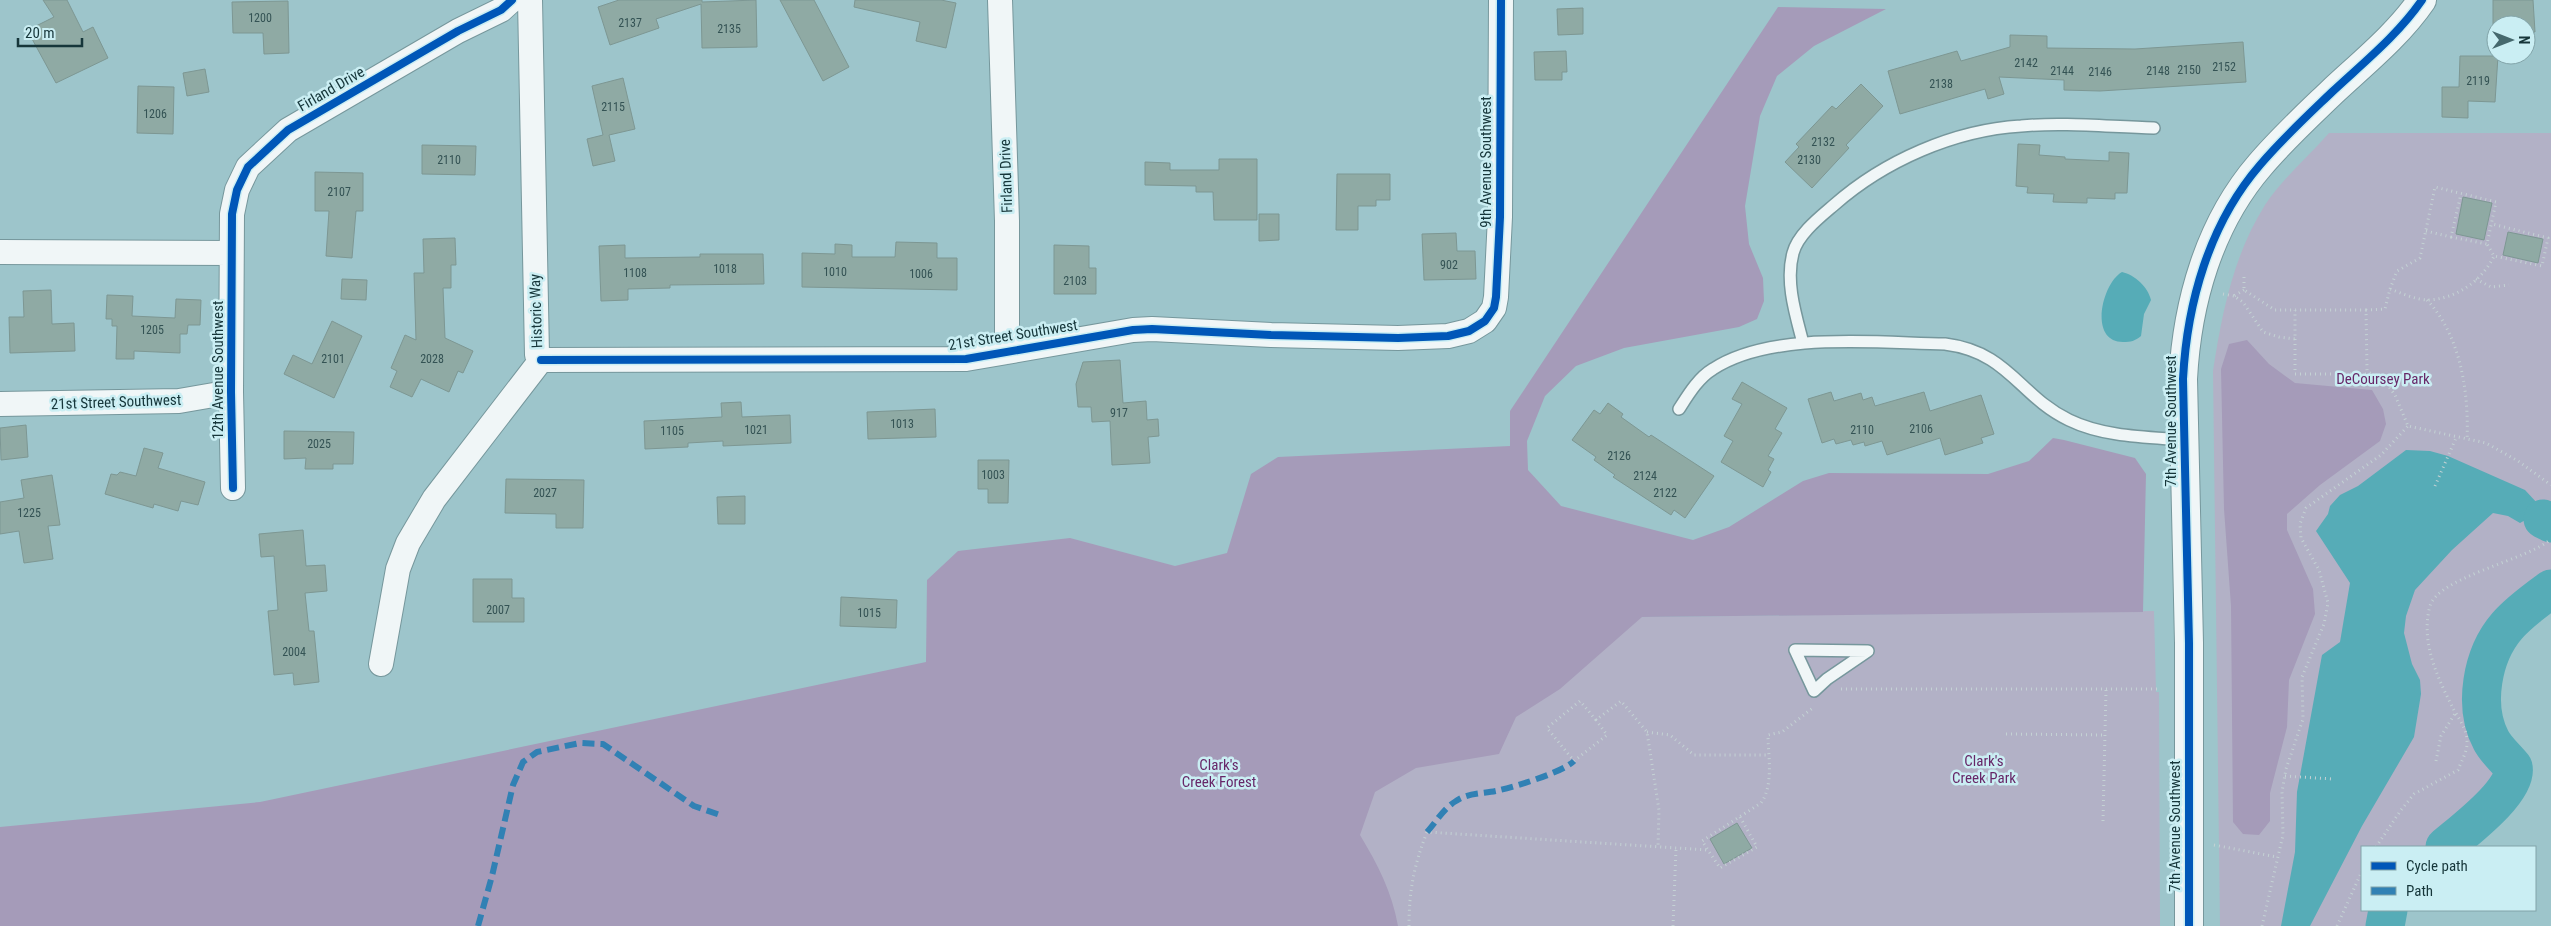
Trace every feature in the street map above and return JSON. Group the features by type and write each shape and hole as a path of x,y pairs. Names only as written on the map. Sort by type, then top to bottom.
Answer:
{"street":[{"name":"Firland Drive","path":"231,253 232,214 237,190 248,168 271,144 288,130 317,112 458,31 501,10 512,0"},
{"name":"Historic Way","path":"381,664 398,569 408,543 434,499 541,360 537,355 530,0"},
{"name":"Firland Drive","path":"1000,0 1007,221 1007,352"},
{"name":"9th Avenue Southwest","path":"1485,321 1494,308 1498,271 1501,0"},
{"name":"7th Avenue Southwest","path":"2189,926 2190,643 2183,379 2185,341 2203,264 2218,230 2258,166 2288,133 2396,32 2422,0"},
{"path":"0,252 231,253"},
{"name":"12th Avenue Southwest","path":"231,253 233,488"},
{"name":"21st Street Southwest","path":"541,360 908,361 966,359 1152,328 1271,335 1428,338 1460,334 1485,321"},
{"name":"21st Street Southwest","path":"0,404 179,402 231,392"}],"lane":[{"path":"1803,343 1793,305 1791,275 1793,253 1806,233 1820,217 1873,176 1910,156 1946,142 1986,131 2020,126 2154,128"},
{"path":"1679,409 1695,385 1712,369 1740,355 1803,343 1945,344 1963,346 1994,360 2042,402 2068,420 2098,431 2184,440"},
{"path":"1795,650 1868,650 1827,679 1814,691 1795,650"}],"path":[{"path":"2244,290 2275,310 2385,310 2397,271 2420,258 2435,187 2496,202 2487,244 2494,256 2542,266 2548,238 2492,224"},
{"path":"2451,237 2461,194"},
{"path":"2426,231 2487,244"},
{"path":"2390,289 2426,300 2446,296 2467,288 2489,267 2494,256"},
{"path":"2244,277 2244,290"},
{"path":"2476,279 2491,287 2509,285"},
{"path":"2234,296 2244,290"},
{"path":"2223,294 2234,296 2243,302 2263,332 2295,339"},
{"path":"2426,300 2444,323 2460,366 2468,413 2467,440"},
{"path":"2295,310 2295,374 2370,374"},
{"path":"2366,310 2367,371 2388,384 2395,395 2408,426"},
{"path":"2408,426 2456,438 2486,442 2518,461 2551,485"},
{"path":"2262,926 2283,835 2282,792 2285,776 2303,719 2302,677 2324,624 2328,603 2319,570 2301,538 2300,524 2306,508 2381,455 2408,426"},
{"path":"2435,486 2456,438"},
{"path":"2377,846 2414,794 2458,770 2467,745 2463,724 2442,686 2430,653 2428,636 2430,604 2436,596 2467,577 2551,539"},
{"path":"1834,689 2161,689"},
{"path":"2103,821 2106,689"},
{"path":"1580,701 1596,720 1607,735 1574,761 1548,728 1580,701"},
{"path":"1596,720 1621,701 1647,732 1659,810 1658,847"},
{"path":"1740,817 1756,847 1720,868 1702,841 1740,817 1753,810 1765,798 1769,775 1768,735 1782,732 1820,702"},
{"path":"2436,761 2441,736 2456,712"},
{"path":"1647,732 1670,735 1694,755 1768,755"},
{"path":"2006,734 2105,735"},
{"path":"2285,776 2332,780"},
{"path":"1409,926 1409,892 1427,832 1708,850"},
{"path":"2214,845 2277,857"},
{"path":"1673,926 1676,848"},
{"path":"2337,926 2361,873"}],"green space":[{"name":"Clark's Creek Forest","path":"1778,7 1886,9 1814,46 1777,76 1760,116 1745,206 1749,244 1763,278 1764,301 1757,319 1739,327 1624,348 1576,366 1545,396 1527,441 1528,470 1561,506 1693,540 1729,527 1803,481 1829,473 1988,474 2029,461 2053,438 2064,440 2135,458 2146,474 2143,612 1642,617 1560,689 1516,717 1499,754 1416,768 1375,792 1360,835 1384,879 1398,926 0,926 0,827 260,802 926,662 927,580 958,551 1070,538 1175,566 1227,553 1251,474 1278,457 1510,446 1510,411"},
{"name":"DeCoursey Park","path":"2329,133 2551,133 2551,589 2522,611 2498,638 2486,665 2482,694 2485,722 2491,741 2509,762 2514,771 2510,782 2496,803 2446,846 2361,846 2361,911 2388,911 2385,926 2220,926 2213,371 2220,328 2230,285 2237,265 2254,224 2279,186"},
{"path":"2247,340 2269,364 2295,383 2372,390 2383,409 2386,424 2380,441 2320,485 2287,514 2287,530 2313,589 2315,614 2289,680 2287,727 2270,793 2270,821 2259,835 2243,834 2233,822 2231,606 2224,509 2221,369 2229,344"},
{"name":"Clark's Creek Park","path":"2154,611 2156,692 2159,692 2160,926 0,926 1129,623"}],"water":[{"path":"2122,272 2140,282 2151,300 2144,314 2141,336 2128,342 2112,339 2105,333 2102,323 2104,299 2115,278"},
{"path":"2406,450 2430,451 2448,456 2525,490 2538,504 2543,519 2529,518 2520,523 2508,516 2493,513 2452,550 2415,590 2406,616 2404,633 2412,664 2420,680 2421,694 2414,737 2362,826 2310,926 2281,926 2295,852 2297,792 2322,655 2340,642 2350,583 2316,531 2328,514 2330,506 2340,495 2358,486"}],"building":[{"path":"43,0 67,0 83,32 93,27 108,58 56,83 31,37 33,36 30,29 54,17"},
{"path":"619,0 702,0 702,2 756,0 757,47 702,48 701,4 656,19 659,28 610,45 598,7"},
{"path":"780,0 814,0 849,67 823,81"},
{"path":"855,0 941,0 956,3 946,48 916,41 920,22 854,7"},
{"path":"2493,0 2533,0 2534,15 2493,15"},
{"path":"288,1 289,53 264,54 263,33 233,33 232,2"},
{"path":"1583,8 1583,34 1558,35 1557,9"},
{"path":"2010,35 2047,36 2047,48 2135,49 2243,42 2246,82 2100,91 2064,90 2064,80 1999,77 2004,94 1988,99 1985,89 1900,114 1888,71 1957,51 1961,61 2010,47"},
{"path":"1566,51 1567,72 1562,72 1562,80 1535,80 1534,52"},
{"path":"2460,56 2486,56 2486,65 2497,65 2495,102 2468,101 2468,118 2442,117 2442,87 2459,87"},
{"path":"205,69 209,92 187,96 183,73"},
{"path":"623,78 635,129 609,135 615,161 593,166 587,139 603,135 592,86"},
{"path":"1861,84 1883,106 1846,145 1849,148 1812,188 1785,162 1799,147 1796,144 1832,106 1836,109"},
{"path":"138,86 174,87 173,134 137,133"},
{"path":"2018,144 2040,145 2039,155 2065,157 2065,159 2109,161 2109,152 2129,153 2127,193 2115,193 2115,199 2087,198 2087,203 2053,202 2054,194 2027,193 2028,187 2016,186"},
{"path":"422,145 476,146 475,175 422,174"},
{"path":"1219,159 1257,159 1257,220 1214,220 1213,192 1196,192 1196,186 1145,185 1145,162 1170,163 1170,170 1219,170"},
{"path":"315,172 363,173 363,211 356,211 352,258 326,256 329,211 315,211"},
{"path":"1337,174 1390,174 1390,200 1376,200 1376,206 1358,206 1358,230 1336,230"},
{"path":"2463,197 2492,203 2484,240 2456,234"},
{"path":"1259,214 1279,214 1279,240 1259,241"},
{"path":"2508,232 2543,239 2538,263 2503,255"},
{"path":"1456,233 1457,251 1475,251 1476,279 1424,280 1422,234"},
{"path":"455,238 456,265 451,265 451,288 443,288 445,338 473,351 463,373 458,371 449,392 421,379 412,397 390,387 397,371 391,368 405,335 416,340 414,273 424,273 423,239"},
{"path":"896,242 937,243 937,258 957,258 957,290 802,287 802,253 835,254 835,244 852,245 852,257 895,257"},
{"path":"625,245 625,258 700,257 700,254 763,254 764,284 670,285 670,288 628,289 628,300 601,301 599,246"},
{"path":"1054,245 1089,246 1089,268 1096,268 1096,294 1054,294"},
{"path":"342,279 367,280 366,300 341,299"},
{"path":"51,290 52,324 74,323 75,351 10,353 9,317 24,317 23,291"},
{"path":"107,295 133,296 132,316 175,318 176,299 201,300 200,325 188,325 187,334 180,334 180,353 134,351 134,359 116,359 117,326 112,326 112,319 106,319"},
{"path":"332,321 362,336 334,398 284,374 293,355 312,364"},
{"path":"1120,360 1123,403 1146,401 1147,420 1158,419 1159,436 1148,437 1150,463 1112,465 1110,421 1092,422 1091,407 1078,407 1076,384 1083,362"},
{"path":"1742,382 1787,408 1775,429 1782,433 1768,456 1774,459 1768,470 1771,472 1763,487 1721,462 1733,441 1724,436 1742,404 1732,399"},
{"path":"1831,392 1834,401 1861,393 1863,400 1872,397 1875,406 1924,392 1930,411 1981,395 1994,434 1981,438 1983,443 1945,455 1940,438 1887,455 1882,441 1865,446 1864,442 1853,445 1851,440 1836,444 1834,439 1822,443 1808,399"},
{"path":"741,402 742,417 790,415 791,443 723,446 723,441 688,443 688,447 645,449 644,421 722,417 721,403"},
{"path":"1608,403 1623,414 1621,417 1649,437 1651,435 1714,476 1685,518 1674,510 1671,515 1613,477 1615,475 1594,460 1596,457 1572,440 1594,410 1600,414"},
{"path":"935,409 936,437 868,439 867,412"},
{"path":"26,425 28,457 1,460 0,428"},
{"path":"284,431 354,432 353,464 333,464 333,469 305,469 306,458 284,459"},
{"path":"144,448 163,453 158,468 205,482 198,505 181,501 178,511 154,504 153,508 105,494 111,474 117,475 120,472 136,476"},
{"path":"978,460 1009,460 1008,503 988,503 988,489 978,489"},
{"path":"52,475 60,525 48,526 53,559 24,563 19,531 0,534 0,502 24,498 21,480"},
{"path":"506,479 584,480 583,528 556,528 556,514 505,513"},
{"path":"745,496 745,524 718,524 717,497"},
{"path":"303,530 306,566 325,565 327,591 305,593 309,631 314,631 319,682 294,685 293,673 274,675 268,611 278,610 274,556 261,557 259,534"},
{"path":"473,579 512,579 512,598 524,598 524,622 473,622"},
{"path":"841,597 897,600 896,628 840,626"},
{"path":"1737,823 1752,848 1724,864 1710,839"}],"waterway":[{"path":"2543,519 2551,523"},
{"path":"2446,846 2475,822 2498,799 2512,776 2513,767 2493,744 2485,727 2482,697 2486,666 2491,651 2507,626 2522,611 2551,589"},
{"path":"2385,926 2388,911"}],"marked path":[{"path":"478,926 492,876 513,785 523,762 537,752 580,743 603,744 694,806 720,815"},
{"path":"1427,832 1440,815 1461,798 1528,782 1560,770 1574,761"}],"cycle path":[{"path":"233,488 231,392 232,214 237,190 248,167 288,130 458,31 501,10 512,0"},
{"path":"541,360 966,359 1133,330 1152,329 1271,335 1398,338 1448,336 1469,331 1485,321 1494,308 1496,297 1500,217 1501,0"},
{"path":"2189,926 2189,643 2183,379 2185,350 2196,293 2214,239 2242,188 2277,146 2391,37 2422,0"}]}
